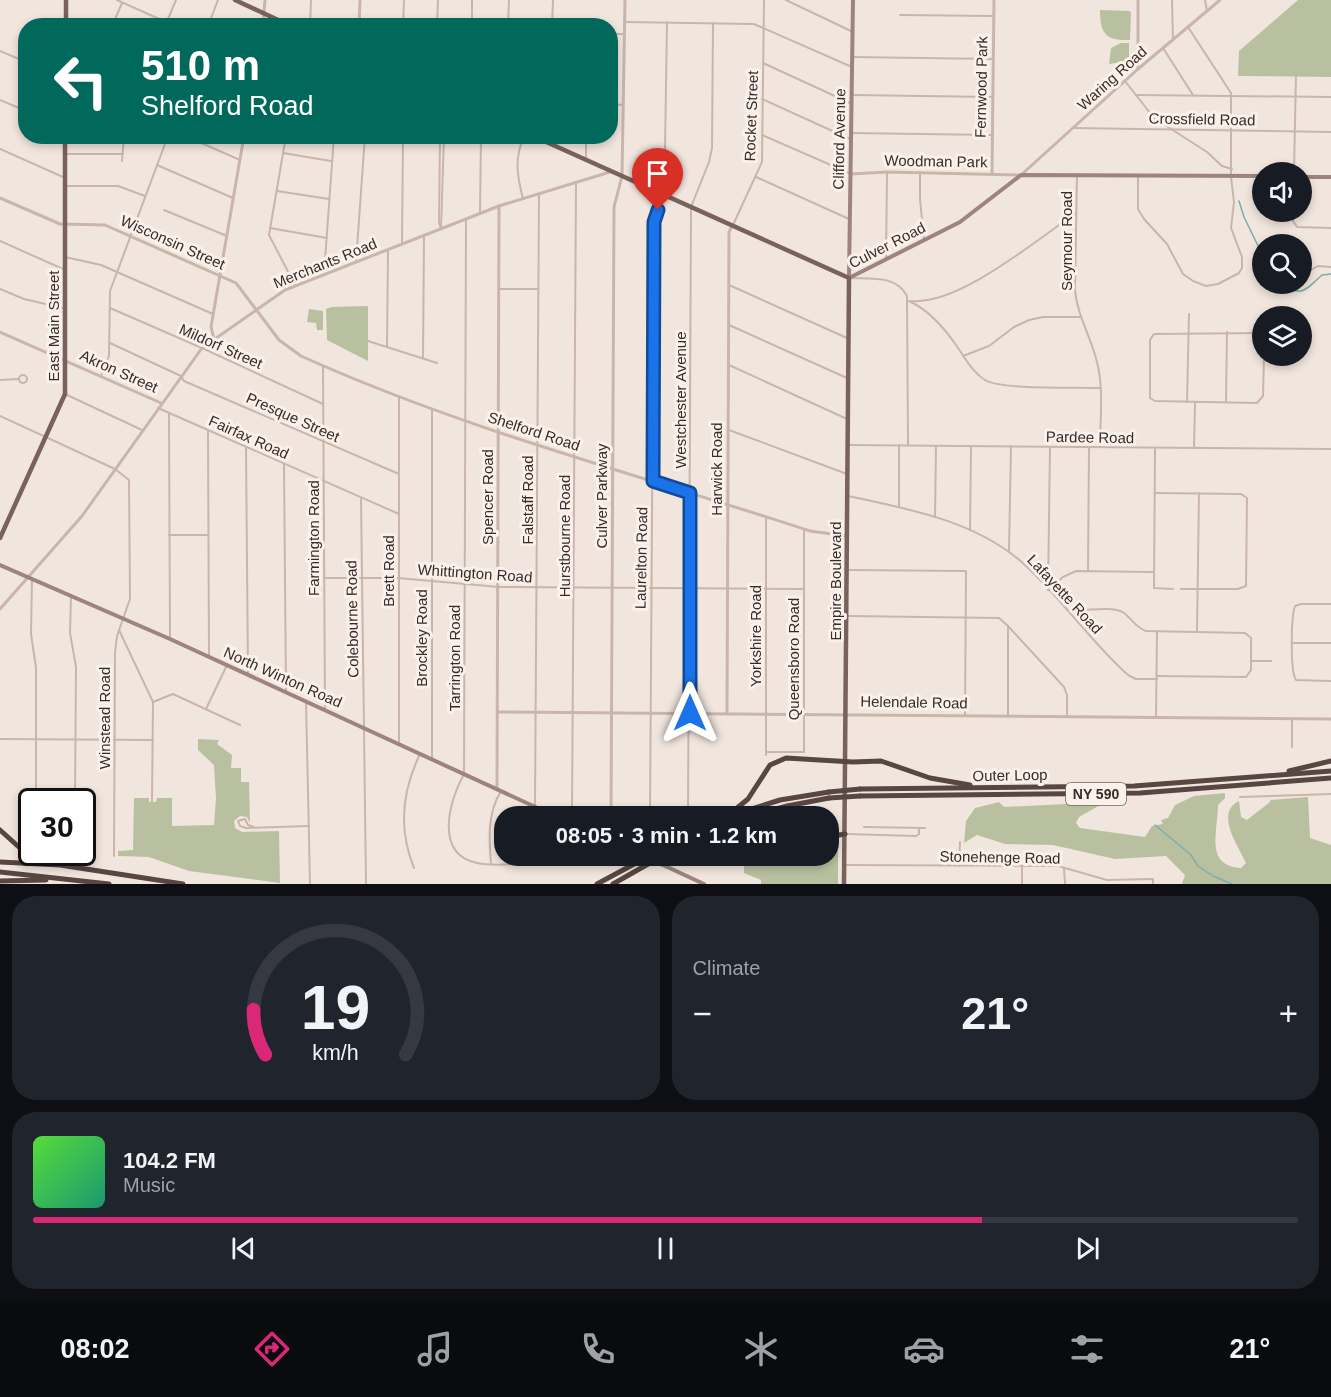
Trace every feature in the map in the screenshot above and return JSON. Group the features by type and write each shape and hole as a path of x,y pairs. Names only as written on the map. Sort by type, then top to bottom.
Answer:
{"highway":[{"path":"738,806 747,800 765,770 775,761 794,758 845,762 883,761 932,779 993,788"},
{"path":"1241,778 1291,771 1331,761"},
{"name":"Outer Loop","path":"761,806 780,800 860,793 1139,786 1331,771"},
{"name":"Outer Loop","path":"860,793 1135,793 1331,778"},
{"path":"794,806 829,795"},
{"name":"Outer Loop","path":"787,806 829,795"},
{"path":"0,830 27,852 76,867"},
{"path":"839,835 844,834"},
{"path":"0,862 34,862 76,867 183,884"},
{"path":"597,884 631,866"},
{"path":"613,884 645,866"},
{"path":"0,872 109,884"},
{"path":"0,881 76,880"}],"main road":[{"path":"66,0 66,18"},
{"path":"235,0 274,18"},
{"name":"Clifford Avenue","path":"849,278 853,0"},
{"name":"East Main Street","path":"0,538 65,394 65,144"},
{"name":"Culver Road","path":"549,144 849,278 960,222 1021,175"},
{"path":"1021,175 1252,176"},
{"path":"1312,177 1331,177"},
{"name":"Empire Boulevard","path":"844,884 849,278"},
{"name":"North Winton Road","path":"0,565 248,674 533,806"},
{"path":"665,866 705,884"}],"street":[{"path":"117,0 153,18"},
{"path":"168,18 176,0"},
{"path":"211,18 218,0"},
{"path":"264,18 265,0"},
{"path":"310,18 311,0"},
{"path":"359,18 360,0"},
{"path":"403,18 404,0"},
{"path":"437,18 438,0"},
{"path":"472,0 472,18"},
{"path":"508,18 509,0"},
{"path":"552,18 553,0"},
{"name":"Culver Parkway","path":"611,806 614,207 622,176 625,0"},
{"name":"Rocket Street","path":"732,226 762,162 764,0"},
{"path":"786,0 852,31"},
{"name":"Fernwood Park","path":"992,174 994,0"},
{"path":"1138,0 1138,69"},
{"path":"1172,0 1173,40"},
{"path":"1205,0 1207,11"},
{"name":"Waring Road","path":"1021,175 1138,69 1220,0"},
{"path":"115,18 122,3"},
{"path":"900,15 994,16"},
{"path":"624,22 750,23 852,67"},
{"path":"649,188 664,149 667,22"},
{"name":"Westchester Avenue","path":"688,806 691,207 709,162 712,148 713,23"},
{"path":"1138,176 1137,204 1142,215 1163,238 1183,274 1192,281 1206,286 1232,279 1242,268 1242,257 1232,233 1234,202 1232,96 1188,27"},
{"path":"618,34 624,34"},
{"path":"1163,48 1193,95"},
{"path":"0,51 18,59"},
{"path":"852,57 993,59"},
{"path":"763,63 852,104"},
{"path":"1294,162 1296,73"},
{"path":"1125,81 1154,118 1207,152 1222,166 1232,169"},
{"path":"852,95 993,97"},
{"path":"1136,95 1331,97"},
{"path":"762,99 851,140"},
{"path":"0,100 18,108"},
{"path":"618,105 623,105"},
{"name":"Crossfield Road","path":"1073,128 1331,132"},
{"path":"851,133 992,135"},
{"path":"762,135 851,174"},
{"path":"122,161 124,144"},
{"path":"101,376 109,356 110,291 166,144"},
{"path":"204,144 240,160"},
{"path":"214,339 211,327 243,144"},
{"path":"285,144 269,235 295,286"},
{"path":"324,274 333,144"},
{"path":"356,262 364,144"},
{"path":"402,244 403,144"},
{"path":"441,229 439,224 442,144"},
{"path":"480,213 481,144"},
{"path":"520,144 517,152 518,179 523,199"},
{"path":"586,144 586,160"},
{"path":"0,149 65,177"},
{"path":"284,153 332,161"},
{"path":"65,154 123,154"},
{"path":"157,165 233,198"},
{"name":"Merchants Road","path":"0,609 82,516 181,376 202,348 214,339 281,292 295,286 499,206 611,172"},
{"path":"886,258 887,172"},
{"path":"920,172 924,240"},
{"name":"Woodman Park","path":"851,174 920,172 1021,175"},
{"name":"Seymour Road","path":"1077,174 1075,290 1081,317 1097,360 1100,388 1100,447"},
{"path":"756,177 850,219"},
{"name":"Hurstbourne Road","path":"572,806 576,183"},
{"path":"65,186 118,186 146,196"},
{"path":"277,190 329,200"},
{"name":"Falstaff Road","path":"535,806 539,194"},
{"name":"Laurelton Road","path":"650,806 654,222 665,195"},
{"name":"Wisconsin Street","path":"0,198 65,224 105,225 238,285 287,347 322,366"},
{"name":"Spencer Road","path":"499,206 497,712 499,790"},
{"path":"164,210 227,236"},
{"path":"909,301 928,300 967,285 989,273 1076,213"},
{"name":"Tarrington Road","path":"466,219 464,774 450,807 448,825 450,841 456,851 465,859 476,863 491,864"},
{"path":"1294,222 1297,227 1331,228"},
{"name":"Harwick Road","path":"727,713 729,232 732,226"},
{"path":"270,228 327,238"},
{"path":"423,358 424,236"},
{"path":"0,241 65,269"},
{"path":"387,347 388,250"},
{"path":"65,257 101,265 214,315"},
{"path":"1312,269 1318,266 1331,267"},
{"path":"849,278 893,281 903,289 909,301 908,445"},
{"path":"729,285 849,339"},
{"path":"0,289 24,299 65,308"},
{"path":"499,289 539,289"},
{"path":"909,301 918,305 939,325 978,374 994,384 1100,388"},
{"name":"Mildorf Street","path":"110,308 323,404"},
{"path":"1187,402 1189,314"},
{"path":"963,356 989,346 1014,327 1029,320 1043,317 1081,317"},
{"path":"729,325 849,380"},
{"name":"Akron Street","path":"0,332 161,403"},
{"path":"1226,402 1227,332"},
{"path":"1252,333 1154,334 1150,338 1151,399 1256,403 1262,399 1264,366"},
{"path":"368,341 437,363"},
{"name":"Presque Street","path":"110,344 181,376 184,381 399,474"},
{"path":"729,365 849,420"},
{"name":"Shelford Road","path":"322,366 399,398 499,433 804,529 848,536"},
{"name":"Farmington Road","path":"322,366 325,710"},
{"path":"0,380 19,379"},
{"path":"65,394 142,430"},
{"name":"Brett Road","path":"399,398 399,744"},
{"path":"1194,448 1195,402"},
{"name":"Fairfax Road","path":"158,408 399,514"},
{"name":"Brockley Road","path":"432,410 432,759"},
{"path":"169,414 170,639"},
{"path":"0,416 115,470"},
{"path":"729,430 848,475"},
{"path":"208,431 209,657"},
{"name":"Pardee Road","path":"849,445 1331,449"},
{"path":"899,445 899,507"},
{"path":"935,517 936,446"},
{"path":"970,530 971,446"},
{"path":"1009,553 1011,446"},
{"path":"1048,590 1050,447"},
{"path":"1088,571 1089,447"},
{"path":"246,448 248,674"},
{"path":"1155,448 1155,588 1173,589"},
{"path":"284,464 286,692"},
{"name":"Winstead Road","path":"114,856 115,653 122,618 130,599 129,480 115,470"},
{"path":"1155,493 1241,494 1246,497 1246,584 1243,588 1181,589"},
{"path":"1197,633 1199,493"},
{"name":"Lafayette Road","path":"848,496 935,517 970,530 1009,553 1039,579 1128,675 1136,679 1245,677 1251,672 1252,661"},
{"name":"Colebourne Road","path":"362,498 361,578 366,884"},
{"name":"Yorkshire Road","path":"766,517 766,754"},
{"name":"Queensboro Road","path":"766,754 804,752 804,529"},
{"path":"169,535 208,535"},
{"path":"848,570 966,570 966,715"},
{"path":"1048,590 1070,573 1154,572"},
{"path":"1039,579 1049,575"},
{"path":"29,578 36,668 36,788"},
{"name":"Whittington Road","path":"324,578 398,578 537,588 804,589"},
{"path":"71,596 70,638 76,668 75,788"},
{"path":"1331,604 1295,606 1293,642 1294,679 1331,681"},
{"path":"1074,618 1081,610 1117,610 1124,613 1140,629 1157,632 1249,635 1252,639 1252,661 1271,661"},
{"path":"847,616 996,617 1008,626 1064,687 1067,716"},
{"path":"1008,626 1008,716"},
{"path":"119,630 153,702 152,802"},
{"path":"1156,717 1157,632"},
{"path":"1293,642 1331,643"},
{"path":"206,709 226,665"},
{"path":"153,702 173,694 240,725"},
{"path":"306,701 310,884"},
{"name":"Helendale Road","path":"497,712 1331,719"},
{"path":"1292,719 1292,747"},
{"path":"0,739 153,740"},
{"path":"414,868 405,842 404,809 407,786 420,754"},
{"path":"491,864 491,814 499,790"},
{"path":"1240,797 1331,795"},
{"path":"254,827 248,825 245,819 238,821 242,827 254,827 309,825"},
{"path":"866,833 865,827 925,828"},
{"path":"844,834 915,836 919,834 919,828"},
{"path":"959,866 960,842"},
{"name":"Stonehenge Road","path":"844,865 1058,866 1107,882 1152,879 1153,884"},
{"path":"1022,866 1022,884"},
{"path":"1064,868 1065,884"}],"green space":[{"path":"1298,0 1331,0 1331,77 1238,76 1239,51"},
{"path":"1100,10 1131,12 1130,40 1115,39 1106,34 1101,25"},
{"path":"1121,43 1129,43 1129,61 1109,64 1111,48"},
{"path":"368,306 368,361 327,340 326,309"},
{"path":"309,309 323,311 323,330 317,330 316,323 307,322"},
{"path":"198,739 219,740 217,744 232,755 231,768 241,768 241,782 249,782 250,823 247,817 240,816 234,821 235,828 242,832 279,831 280,883 189,871 149,857 118,856 118,851 133,850 134,798 149,798 149,802 156,802 157,798 172,798 172,826 214,825 216,798 214,765 198,750"},
{"path":"1225,793 1225,798 1218,805 1216,836 1217,854 1222,861 1229,866 1241,868 1246,863 1230,831 1228,822 1232,806 1239,801 1241,817 1247,820 1270,800 1308,797 1310,838 1331,845 1331,884 1182,884 1185,875 1166,856 1115,859 1053,845 1005,844 977,835 964,843 966,821 975,808 999,802 1004,807 1102,804 1079,817 1076,823 1080,828 1145,837 1152,826 1163,824 1161,820 1168,818 1175,805 1194,796"},
{"path":"744,866 838,866 838,884 761,884 761,880 744,873"}],"waterway":[{"path":"1239,201 1252,234"},
{"path":"1312,284 1322,275 1331,274"},
{"path":"1155,825 1191,855 1198,866 1213,876 1232,884"}],"route":[{"path":"658,210 654,222 653,481 690,493 690,713"}]}
